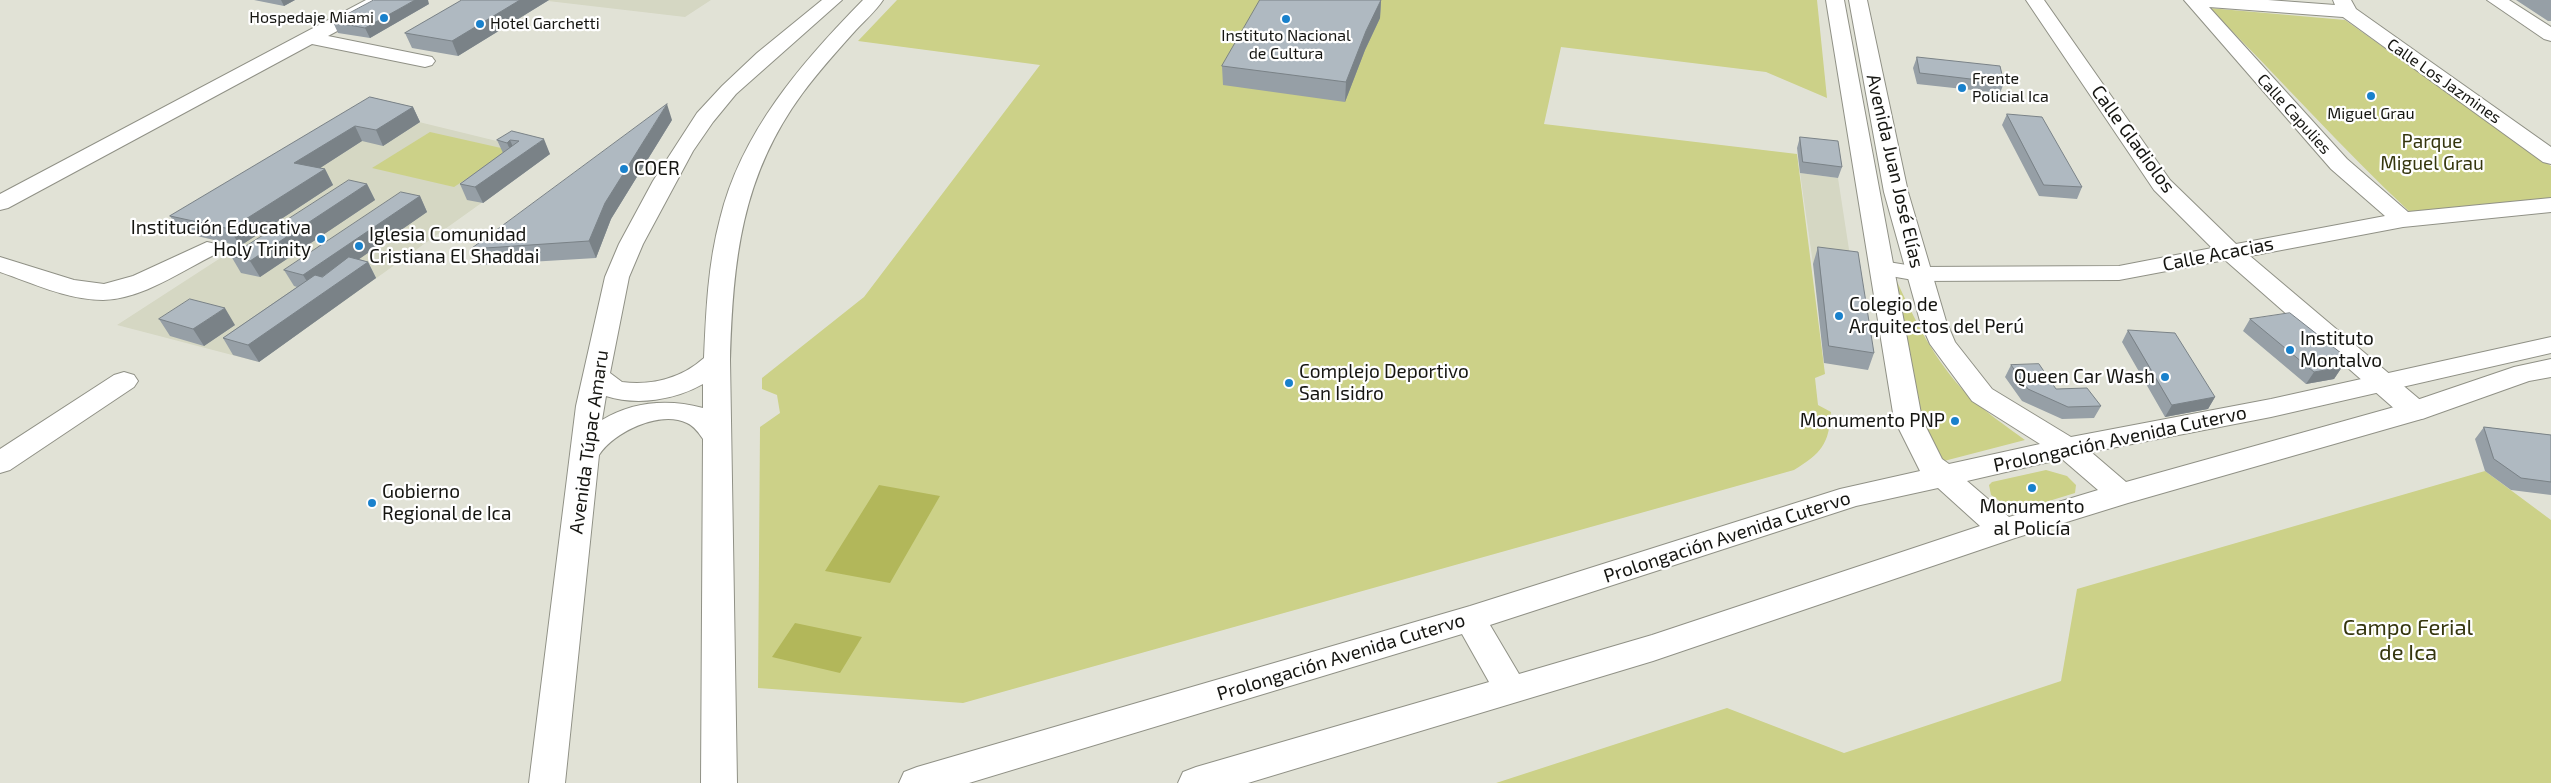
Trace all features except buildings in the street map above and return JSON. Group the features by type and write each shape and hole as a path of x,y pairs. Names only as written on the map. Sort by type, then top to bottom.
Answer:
{"street":[{"path":"0,202 380,0"},
{"name":"Avenida Túpac Amaru","path":"547,783 590,406 617,277 647,212 682,151 729,90 764,57 833,0"},
{"path":"719,783 717,360 720,292 728,241 737,199 766,130 808,69 874,0"},
{"name":"Avenida Juan José Elías","path":"1836,0 1908,419 1931,465 1942,477 2004,530"},
{"name":"Avenida Juan José Elías","path":"1858,0 1896,192 1933,321 1943,344 1982,395 2068,448 2121,494"},
{"name":"Calle Gladiolos","path":"2035,0 2162,185 2229,251 2415,411"},
{"name":"Calle Capulies","path":"2192,0 2339,164 2403,220"},
{"path":"2197,0 2345,6"},
{"path":"2496,0 2551,35"},
{"name":"Calle Los Jazmines","path":"2345,6 2551,157"},
{"path":"309,38 425,61"},
{"name":"Calle Acacias","path":"1882,268 1919,274 2119,274 2229,251 2403,220 2551,205"},
{"path":"0,264 90,292 106,292 125,288 206,249"},
{"name":"Prolongación Avenida Cutervo","path":"917,783 1470,619 1788,519 1851,497 2068,448 2271,408 2551,346"},
{"path":"596,374 609,388 629,392 656,390 680,384 694,378 717,360"},
{"path":"1196,783 1653,648 2004,530 2121,494 2415,411 2524,373 2551,368"},
{"path":"4,457 124,381"},
{"path":"584,454 596,439 614,427 658,411 676,411 696,416 707,424 716,437"},
{"path":"1470,619 1510,689"}],"shaded area":[{"path":"549,0 711,0 685,17"},
{"name":"Institución Educativa Holy Trinity","path":"378,112 550,154 259,362 117,325 239,246 180,232"},
{"path":"1800,173 1838,178 1852,269 1813,264"},
{"path":"879,485 940,496 890,583 825,571"},
{"path":"795,623 862,637 840,673 772,657"}],"green space":[{"name":"Complejo Deportivo San Isidro","path":"897,0 1817,0 1827,98 1766,72 1561,47 1544,124 1797,154 1825,374 1815,378 1818,405 1831,412 1826,440 1817,453 1794,470 963,703 758,688 760,427 780,413 777,395 762,389 762,378 864,297 1040,65 858,41"},
{"name":"Parque Miguel Grau","path":"2209,8 2345,20 2551,166 2551,198 2412,214 2360,164"},
{"path":"430,132 510,150 454,187 372,168"},
{"path":"1895,277 1926,339 1945,369 1981,407 2025,440 1944,461 1922,422"},
{"path":"2046,470 2067,476 2076,485 2075,493 2023,509 2008,507 1991,495 1989,485 1992,482"},
{"name":"Campo Ferial de Ica","path":"2485,471 2551,520 2551,783 1496,783 1727,708 1844,753 2061,681 2077,589"}],"place":[{"name":"Hospedaje Miami","path":"384,18"},
{"name":"Instituto Nacional de Cultura","path":"1286,19"},
{"name":"Hotel Garchetti","path":"480,24"},
{"name":"Frente Policial Ica","path":"1962,88"},
{"name":"Miguel Grau","path":"2371,96"},
{"name":"COER","path":"624,169"},
{"name":"Institución Educativa Holy Trinity","path":"321,239"},
{"name":"Iglesia Comunidad Cristiana El Shaddai","path":"359,246"},
{"name":"Colegio de Arquitectos del Perú","path":"1839,316"},
{"name":"Instituto Montalvo","path":"2290,350"},
{"name":"Queen Car Wash","path":"2165,377"},
{"name":"Complejo Deportivo San Isidro","path":"1289,383"},
{"name":"Monumento PNP","path":"1955,421"},
{"name":"Monumento al Policía","path":"2032,488"},
{"name":"Gobierno Regional de Ica","path":"372,503"}]}
